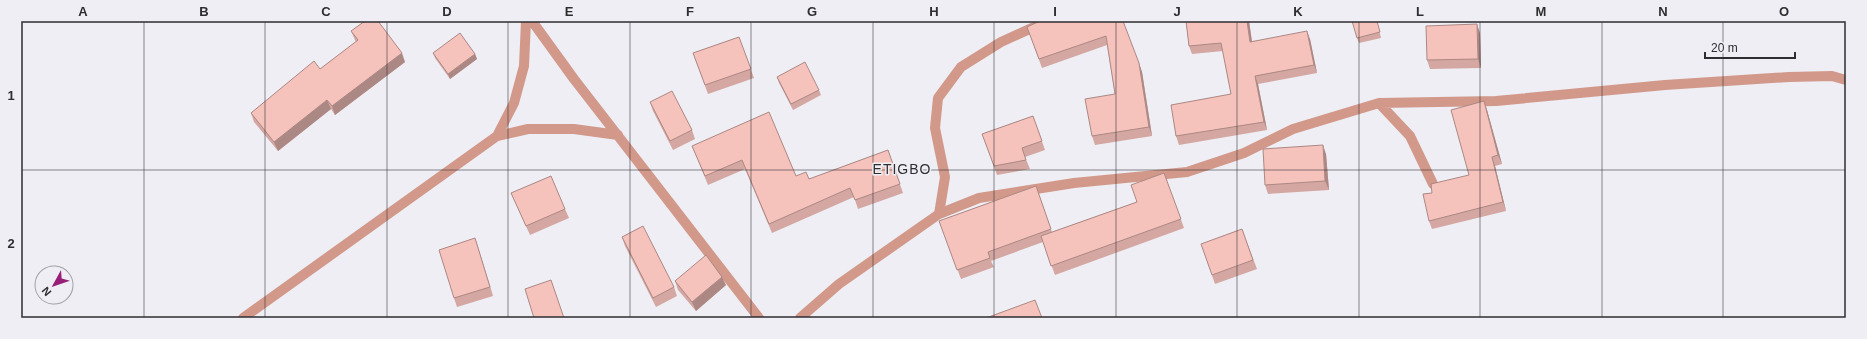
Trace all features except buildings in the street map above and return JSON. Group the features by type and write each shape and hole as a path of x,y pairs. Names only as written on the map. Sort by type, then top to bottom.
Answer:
{"street":[{"path":"497,136 514,103 524,66 526,21"},
{"path":"532,21 759,318"},
{"path":"939,214 945,177 935,128 938,98 961,66 1001,42 1046,21"},
{"path":"800,318 839,284 939,214 979,198 1025,190 1187,172 1244,153 1293,129 1379,103 1496,101 1665,85 1789,77 1832,76 1846,80"},
{"path":"1379,103 1410,136 1432,184"},
{"path":"243,318 497,136 536,129 574,129 618,135"}],"district":[{"name":"ETIGBO","path":"902,169"}]}
